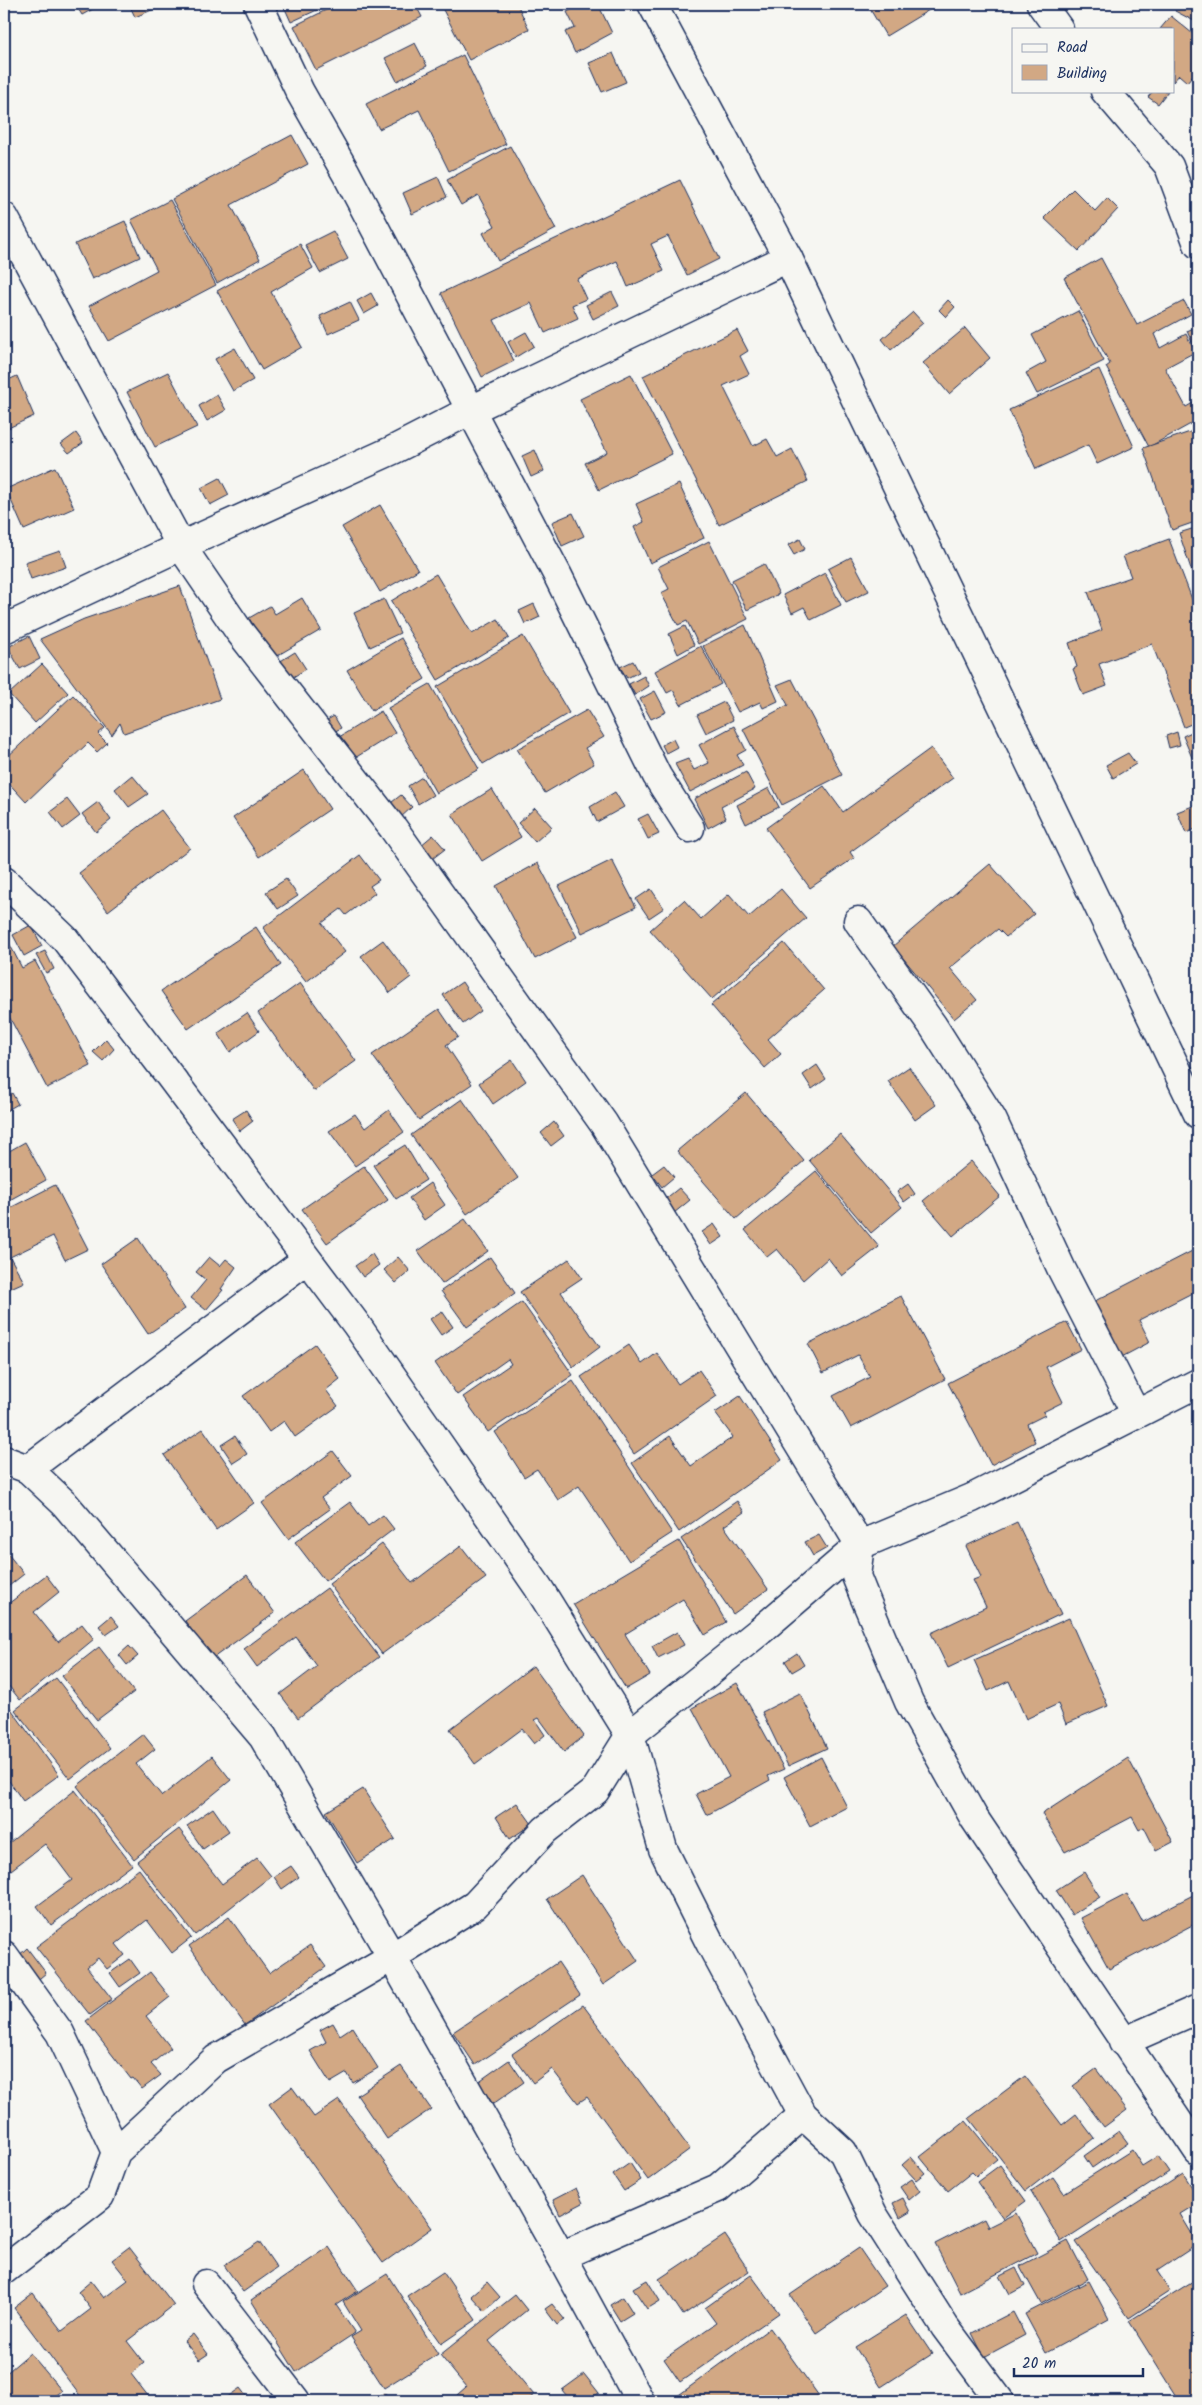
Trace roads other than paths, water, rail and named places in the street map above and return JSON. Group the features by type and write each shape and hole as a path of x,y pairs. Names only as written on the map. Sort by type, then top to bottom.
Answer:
{"street":[{"path":"258,4 300,92 346,173 471,410 632,723 657,776 690,828"},
{"path":"652,4 788,258 1198,1112"},
{"path":"1041,4 1058,28"},
{"path":"1106,92 1169,166 1198,244"},
{"path":"4,217 181,546 239,631 393,828 604,1124 860,1545 856,1576 909,1702 974,1818 1198,2151"},
{"path":"4,629 392,450 471,410 788,258"},
{"path":"4,881 65,939 356,1324 538,1587 630,1735 662,1849 714,1952 803,2114 843,2152 873,2214 945,2326 1000,2401"},
{"path":"858,920 933,1026 992,1119 1062,1270 1136,1414"},
{"path":"306,1260 16,1464 64,1503 263,1737 392,1956 561,2256 640,2401"},
{"path":"4,2270 100,2196 116,2152 216,2059 476,1905 545,1830 595,1791 630,1735 767,1625 860,1545 972,1498 1198,1383"},
{"path":"4,1955 60,2032 116,2152"},
{"path":"1123,2042 1198,2009"},
{"path":"561,2256 718,2188 803,2114"},
{"path":"206,2284 296,2401"}]}
